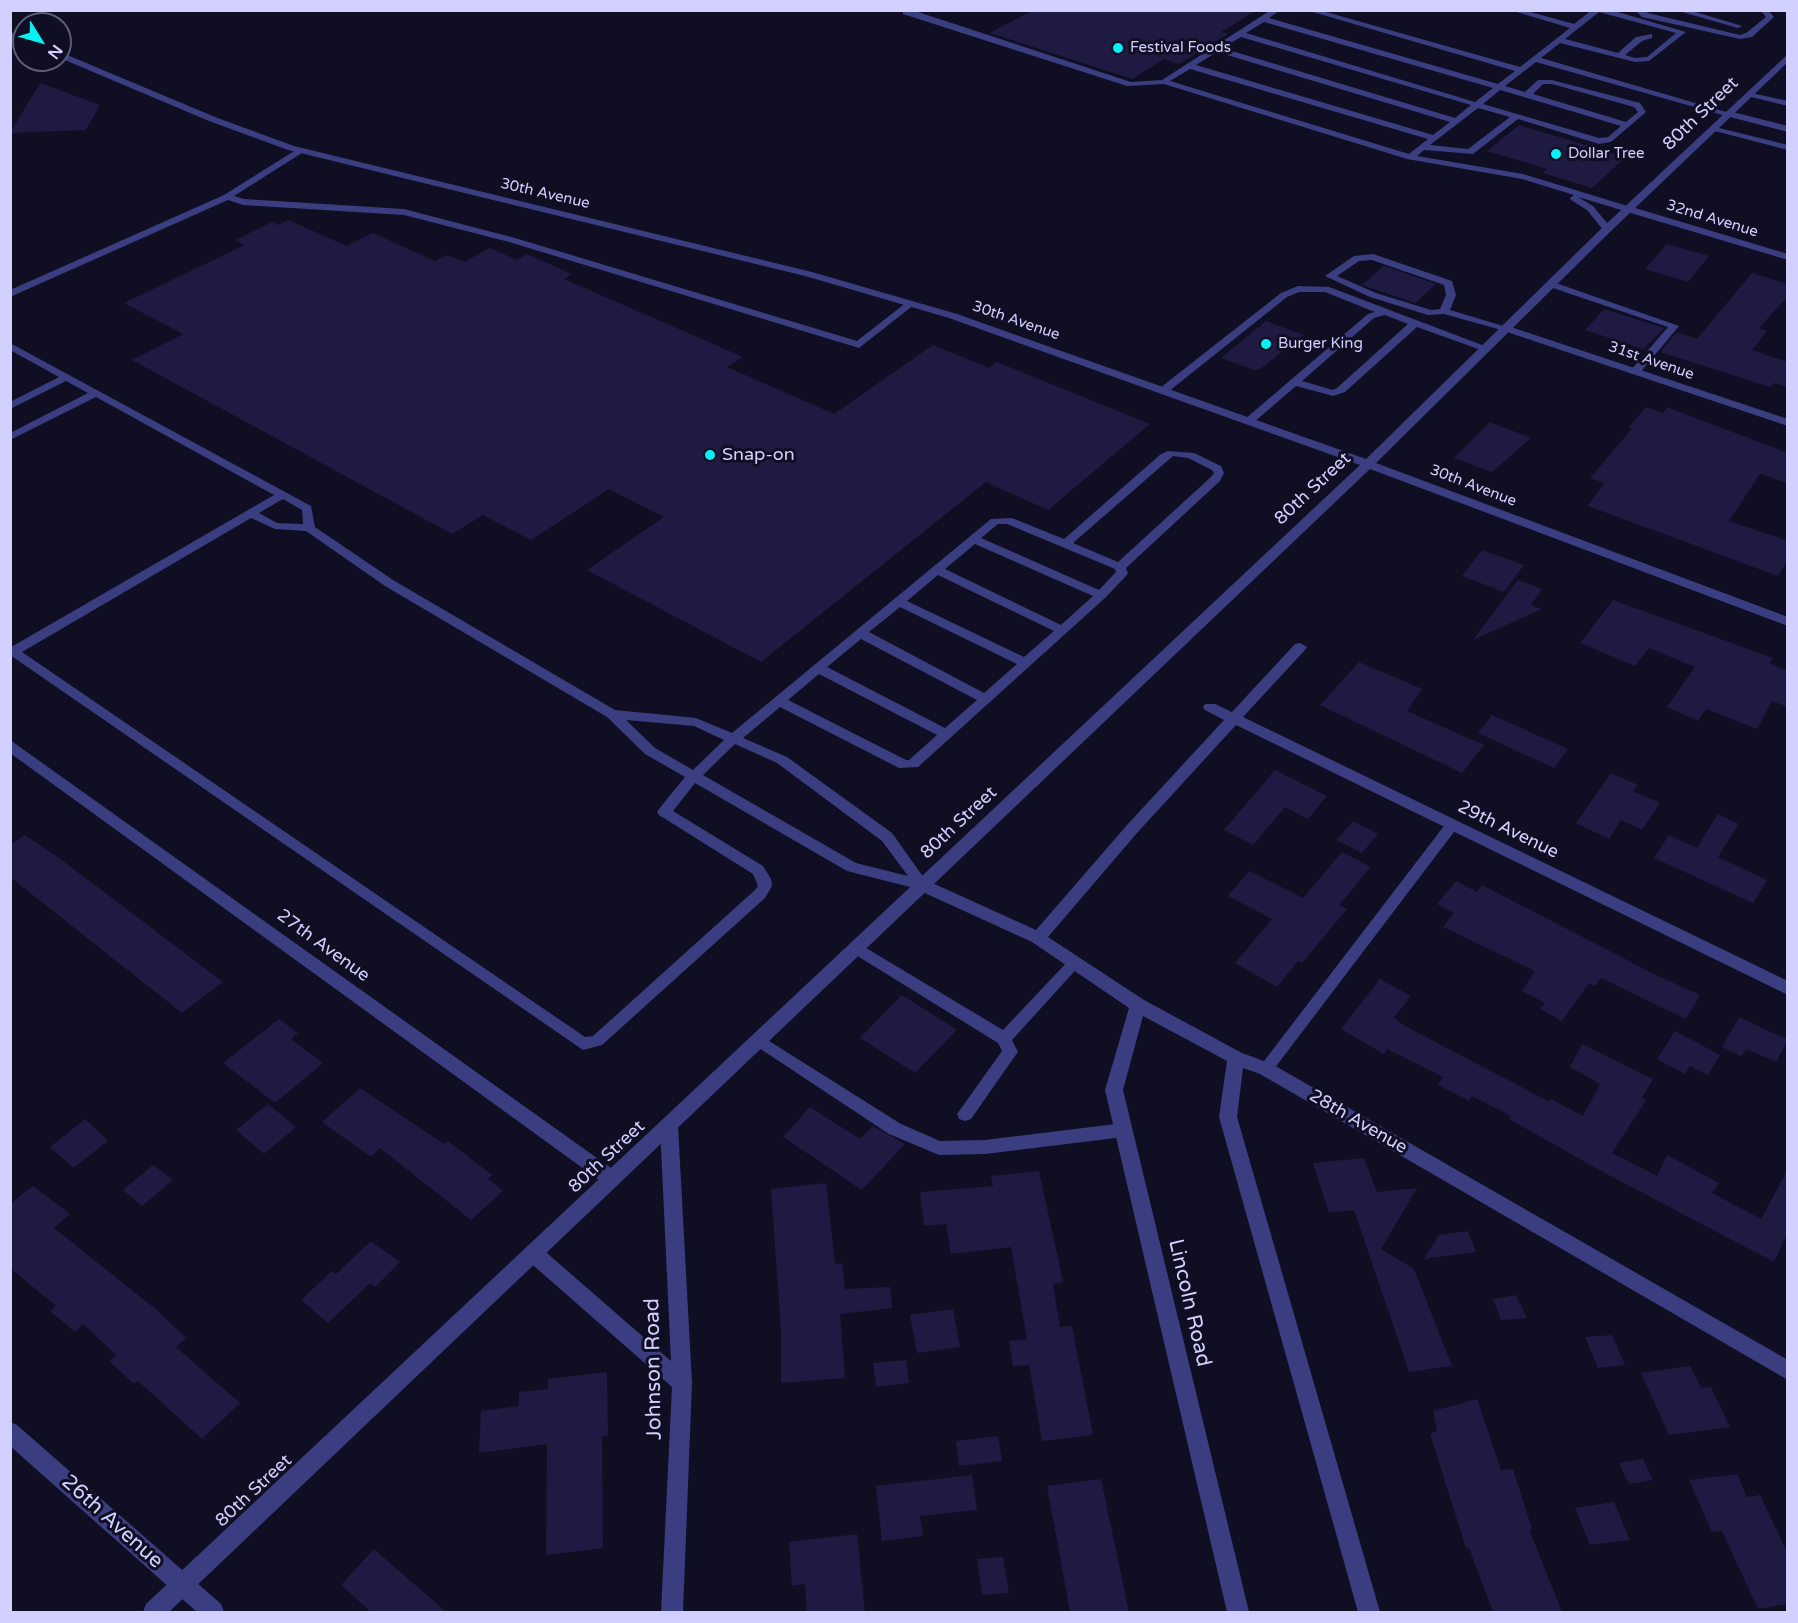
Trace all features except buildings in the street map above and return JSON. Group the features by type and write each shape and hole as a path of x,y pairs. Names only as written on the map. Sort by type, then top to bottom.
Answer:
{"street":[{"name":"80th Street","path":"154,1612 1368,464 1606,229 1788,57"},
{"name":"30th Avenue","path":"72,60 212,119 299,151 808,274 910,304 1164,390 1788,622"},
{"path":"1729,114 1788,129"},
{"name":"32nd Avenue","path":"1628,209 1788,257"},
{"name":"31st Avenue","path":"1505,328 1788,423"},
{"path":"1038,938 1132,829 1300,647"},
{"name":"29th Avenue","path":"1210,707 1788,989"},
{"name":"27th Avenue","path":"10,745 612,1179"},
{"name":"28th Avenue","path":"922,885 1038,938 1138,1005 1236,1058 1266,1069 1785,1373"},
{"name":"Lincoln Road","path":"1138,1005 1114,1090 1238,1612"},
{"path":"1236,1058 1228,1117 1369,1612"},
{"name":"Johnson Road","path":"669,1126 682,1383 672,1612"},
{"path":"533,1253 682,1383"},
{"name":"26th Avenue","path":"10,1432 213,1612"}],"lane":[{"path":"909,10 906,12 1130,84 1164,82 1410,157 1488,170 1557,187 1628,209"},
{"path":"1164,82 1277,10"},
{"path":"1309,10 1522,70"},
{"path":"1513,10 1576,27"},
{"path":"1410,157 1599,10 1647,33 1682,32 1732,45"},
{"path":"1638,10 1645,15 1740,37 1749,35 1770,17 1763,10"},
{"path":"1678,10 1738,26"},
{"path":"1263,19 1627,125"},
{"path":"1560,40 1635,60 1649,59 1682,32"},
{"path":"1619,56 1647,33"},
{"path":"1240,34 1599,141 1611,139 1642,112 1637,105 1552,82 1541,82 1527,95"},
{"path":"1216,49 1456,121"},
{"path":"1536,59 1729,114"},
{"path":"1190,66 1434,138"},
{"path":"1750,94 1788,104"},
{"path":"1422,147 1470,152 1517,116"},
{"path":"1714,128 1788,147"},
{"path":"10,294 227,197 299,151"},
{"path":"1557,187 1590,208 1606,229"},
{"path":"227,197 243,202 404,212 512,240 859,345 910,304"},
{"path":"1444,311 1451,295 1449,283 1373,257 1357,258 1330,276 1383,298 1431,313 1444,311 1505,328"},
{"path":"1550,285 1674,326 1635,372"},
{"path":"1164,390 1284,295 1298,289 1326,290 1485,348"},
{"path":"1249,421 1371,316 1385,312"},
{"path":"1295,382 1333,393 1341,390 1415,322"},
{"path":"10,346 307,508 309,528"},
{"path":"10,405 66,377"},
{"path":"10,437 95,393"},
{"path":"779,701 904,765 913,764 1120,578 1120,567 1216,479 1219,473 1217,468 1190,455 1172,453 1165,456 1065,544"},
{"path":"282,495 12,650 576,1041 591,1043 597,1041 760,894 765,886 764,879 758,870 664,812 693,777 733,739 995,521 1002,519 1120,567"},
{"path":"250,513 275,526 309,528 389,583 612,714 650,751 852,867 922,885"},
{"path":"973,539 1101,595"},
{"path":"936,569 1062,630"},
{"path":"898,601 1026,663"},
{"path":"860,633 986,699"},
{"path":"818,668 947,735"},
{"path":"612,714 696,722 782,760 880,833 922,885"},
{"path":"1266,1069 1452,825"},
{"path":"856,948 1004,1039 1010,1052 965,1114"},
{"path":"1004,1039 1075,963"},
{"path":"758,1040 895,1128 939,1148 985,1147 1124,1130"}],"place":[{"name":"Festival Foods","path":"1118,48"},
{"name":"Dollar Tree","path":"1556,154"},
{"name":"Burger King","path":"1266,344"},
{"name":"Snap-on","path":"710,455"}]}
